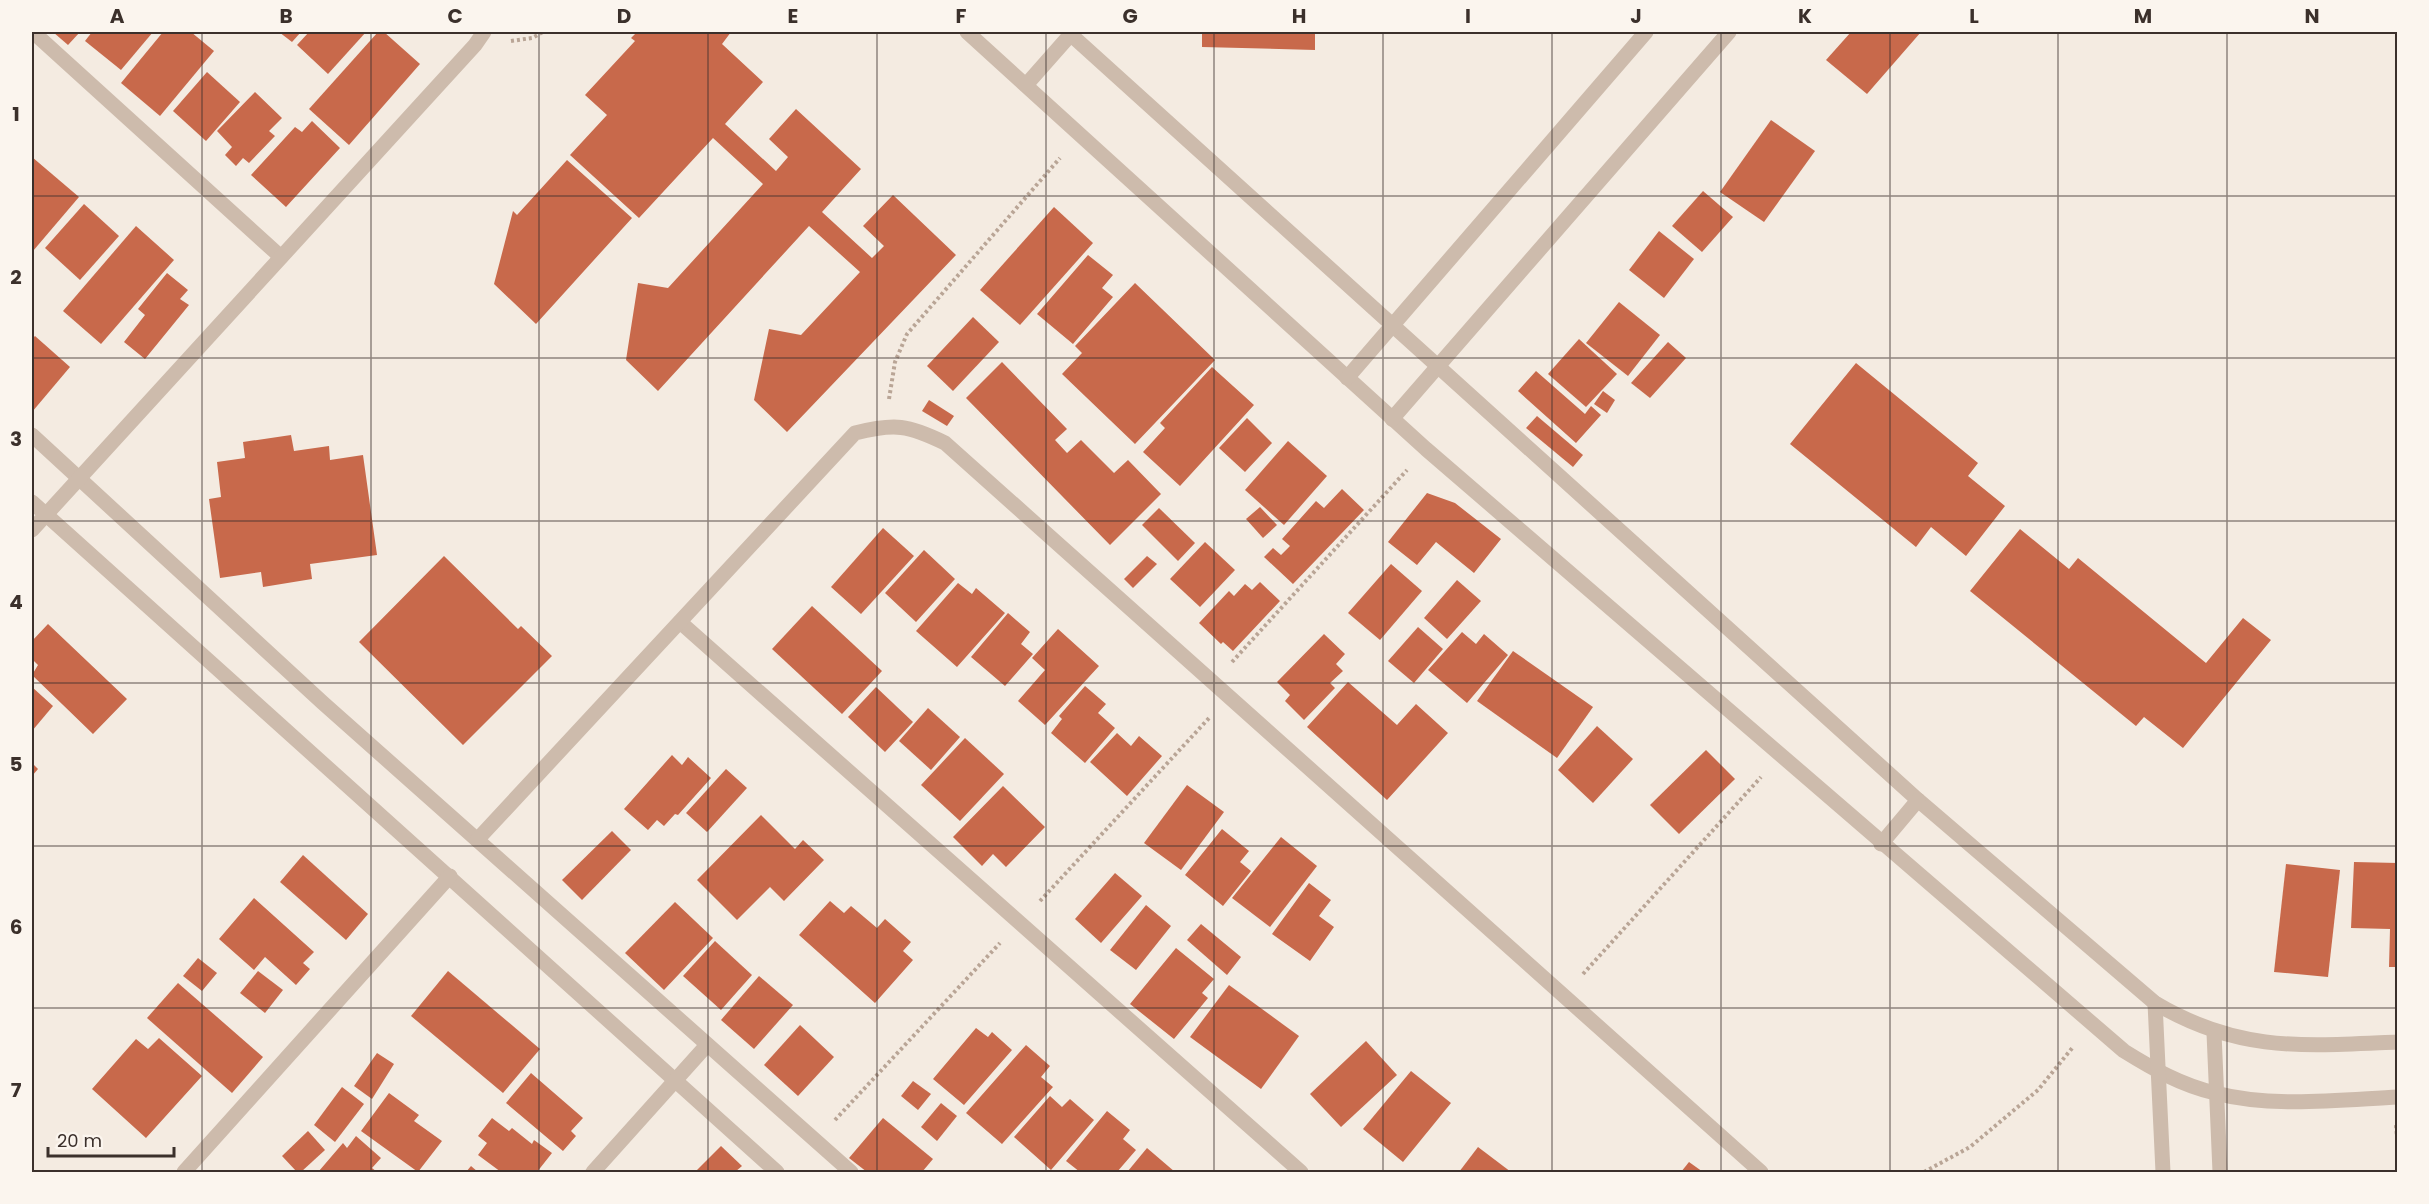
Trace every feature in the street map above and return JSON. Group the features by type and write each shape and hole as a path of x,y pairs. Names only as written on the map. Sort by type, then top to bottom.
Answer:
{"street":[{"path":"33,32 281,257"},
{"path":"32,530 475,45 484,32"},
{"path":"967,32 1426,449 2091,1026 2124,1051 2158,1073 2216,1094 2285,1101 2397,1097"},
{"path":"1347,378 1646,32"},
{"path":"1392,419 1729,32"},
{"path":"1026,86 1070,33 1918,800 2156,1003 2184,1020 2214,1033 2261,1042 2307,1046 2397,1042"},
{"path":"477,840 855,434 885,426 916,429 945,443 1761,1173"},
{"path":"32,435 477,840 851,1173"},
{"path":"32,502 450,876 777,1173"},
{"path":"680,622 1301,1173"},
{"path":"1881,844 1918,800"},
{"path":"184,1173 450,876"},
{"path":"2156,1003 2163,1173"},
{"path":"2214,1033 2220,1173"},
{"path":"593,1173 707,1045"}],"path":[{"path":"885,426 895,362 907,334 1080,134"},
{"path":"1213,682 1426,449"},
{"path":"1564,995 1780,756"},
{"path":"1924,1173 1970,1147 2038,1090 2091,1026"}],"building":[{"path":"53,32 80,32 68,45"},
{"path":"92,32 153,32 121,70 85,41"},
{"path":"163,32 191,32 214,51 160,116 121,83"},
{"path":"279,32 301,32 292,42"},
{"path":"309,32 366,32 328,74 297,45"},
{"path":"378,32 384,32 420,64 349,145 309,109"},
{"path":"637,32 731,32 722,44 763,82 725,124 776,171 788,157 769,139 796,109 861,169 822,212 872,258 884,246 863,226 893,195 956,255 787,432 754,400 769,329 801,335 860,272 809,226 658,391 626,360 638,283 668,288 763,184 713,138 639,218 570,155 607,115 585,95 635,41 631,38"},
{"path":"1202,32 1315,32 1315,50 1202,47"},
{"path":"1851,32 1921,32 1867,94 1826,60"},
{"path":"207,72 240,102 206,141 173,111"},
{"path":"255,92 282,118 269,131 275,136 249,163 243,158 236,166 225,155 232,147 217,131"},
{"path":"1771,120 1815,151 1764,222 1720,192"},
{"path":"312,121 340,148 286,207 251,175 295,127 302,132"},
{"path":"32,157 79,197 33,251 32,250"},
{"path":"567,160 632,218 536,324 494,284 513,211 517,215"},
{"path":"1703,191 1733,217 1702,252 1672,226"},
{"path":"84,204 119,236 80,280 45,248"},
{"path":"1054,207 1093,243 1020,325 980,290"},
{"path":"136,226 174,260 101,344 63,311"},
{"path":"1659,231 1694,259 1664,298 1629,270"},
{"path":"1088,255 1113,275 1102,288 1113,297 1073,344 1037,314"},
{"path":"167,273 188,290 180,299 189,305 145,359 124,342 145,315 138,309"},
{"path":"1135,283 1215,360 1135,444 1062,374 1082,353 1075,346"},
{"path":"1619,302 1660,335 1628,376 1586,343"},
{"path":"973,317 999,342 953,391 927,366"},
{"path":"35,336 70,367 32,412 32,339"},
{"path":"1579,339 1617,374 1586,407 1548,374"},
{"path":"1668,342 1686,358 1650,398 1631,383"},
{"path":"1002,362 1067,429 1055,440 1067,453 1081,440 1114,473 1128,460 1161,494 1110,545 966,398"},
{"path":"1856,363 1978,463 1968,476 2005,506 1966,556 1931,527 1916,547 1790,444"},
{"path":"1212,367 1254,405 1180,486 1143,452 1165,428 1160,423"},
{"path":"1536,371 1585,414 1591,406 1601,415 1576,443 1518,391"},
{"path":"1603,391 1615,400 1607,413 1594,404"},
{"path":"929,400 954,416 947,426 922,411"},
{"path":"1537,416 1583,455 1573,467 1526,428"},
{"path":"1247,418 1272,443 1245,472 1219,448"},
{"path":"291,435 294,451 329,446 330,460 363,455 377,555 310,564 312,579 263,587 261,572 220,578 209,499 221,497 217,462 245,458 243,442"},
{"path":"1288,441 1327,476 1284,525 1245,490"},
{"path":"1342,489 1364,510 1293,584 1264,557 1273,548 1281,555 1290,546 1282,539 1316,501 1324,508"},
{"path":"1427,493 1455,503 1501,539 1474,573 1436,542 1417,565 1388,542"},
{"path":"1260,507 1277,525 1263,538 1246,519"},
{"path":"1159,508 1195,543 1178,561 1142,525"},
{"path":"883,528 914,556 861,614 831,587"},
{"path":"2020,529 2069,569 2078,558 2206,663 2243,618 2271,640 2183,748 2144,717 2136,726 1970,591"},
{"path":"1205,542 1235,570 1200,607 1170,579"},
{"path":"924,550 955,579 916,622 885,593"},
{"path":"444,556 518,629 521,626 552,656 463,745 359,642"},
{"path":"1147,556 1157,564 1133,588 1124,579"},
{"path":"1391,564 1422,591 1380,640 1348,613"},
{"path":"1457,580 1481,601 1447,639 1424,618"},
{"path":"1260,582 1280,601 1233,651 1223,642 1221,644 1199,623 1229,591 1234,596 1245,584 1252,590"},
{"path":"958,583 972,594 976,588 1005,613 957,667 916,631"},
{"path":"812,606 882,671 842,714 772,649"},
{"path":"1008,613 1030,632 1021,644 1033,654 1005,686 971,657"},
{"path":"48,624 127,699 93,734 32,675 38,665 32,659 32,641"},
{"path":"1418,627 1443,649 1414,683 1388,661"},
{"path":"1058,629 1099,666 1045,725 1018,701 1045,670 1032,658"},
{"path":"1462,632 1476,644 1484,634 1508,655 1467,703 1428,670"},
{"path":"1324,634 1345,654 1336,664 1343,671 1330,683 1335,688 1304,720 1285,701 1290,695 1277,682"},
{"path":"1513,651 1593,707 1557,758 1477,701"},
{"path":"1348,682 1397,725 1416,704 1448,733 1387,800 1307,727"},
{"path":"1085,686 1106,704 1098,713 1115,728 1085,763 1051,733 1062,719 1059,716"},
{"path":"32,687 53,706 32,731"},
{"path":"876,687 913,722 885,752 848,717"},
{"path":"928,708 960,737 931,770 899,741"},
{"path":"1597,726 1633,759 1593,803 1558,770"},
{"path":"1117,733 1131,746 1139,736 1162,756 1127,796 1090,762"},
{"path":"965,738 1004,774 960,821 921,785"},
{"path":"1706,750 1735,779 1679,834 1650,805"},
{"path":"672,755 682,765 688,757 711,778 678,815 675,814 664,826 657,820 648,830 624,809"},
{"path":"32,763 38,769 32,776"},
{"path":"726,769 747,788 707,832 686,813"},
{"path":"1187,785 1224,812 1181,870 1144,843"},
{"path":"1003,786 1045,827 1006,867 993,854 982,866 953,837"},
{"path":"761,815 795,849 803,840 824,860 784,901 770,887 737,920 697,880"},
{"path":"1222,829 1249,851 1240,862 1251,871 1223,906 1185,875"},
{"path":"612,831 631,850 582,900 562,880"},
{"path":"1281,837 1317,866 1270,927 1232,898"},
{"path":"303,855 368,914 346,940 280,882"},
{"path":"2354,862 2398,863 2398,967 2389,967 2390,929 2351,928"},
{"path":"2286,864 2340,870 2328,977 2274,972"},
{"path":"1115,873 1142,896 1101,943 1075,919"},
{"path":"1309,883 1331,900 1319,916 1334,927 1310,961 1272,934"},
{"path":"254,898 314,952 303,963 310,969 296,985 265,957 254,970 219,939"},
{"path":"830,901 844,913 851,906 877,928 885,919 911,942 903,951 913,960 875,1003 799,935"},
{"path":"675,902 713,938 664,990 625,953"},
{"path":"1146,905 1171,926 1136,970 1110,950"},
{"path":"1201,924 1241,957 1227,975 1187,940"},
{"path":"715,941 752,975 721,1010 683,976"},
{"path":"1176,948 1214,979 1202,993 1208,998 1174,1039 1130,1004"},
{"path":"198,958 217,973 202,991 183,976"},
{"path":"258,971 283,990 265,1013 240,993"},
{"path":"448,971 540,1049 503,1093 411,1016"},
{"path":"759,976 793,1005 754,1049 721,1020"},
{"path":"178,983 263,1057 232,1093 147,1018"},
{"path":"1229,985 1299,1036 1261,1089 1190,1037"},
{"path":"800,1025 834,1057 798,1096 764,1065"},
{"path":"976,1028 988,1037 992,1032 1012,1050 964,1105 933,1079"},
{"path":"159,1038 202,1076 146,1138 92,1089 136,1039 148,1049"},
{"path":"1366,1041 1397,1075 1341,1127 1310,1094"},
{"path":"1026,1045 1050,1066 1041,1077 1053,1087 1002,1144 966,1113"},
{"path":"377,1053 394,1064 372,1099 354,1086"},
{"path":"1411,1071 1451,1103 1403,1162 1363,1129"},
{"path":"531,1073 583,1118 571,1131 576,1136 563,1151 506,1103"},
{"path":"913,1081 931,1094 918,1110 901,1096"},
{"path":"342,1087 364,1104 335,1142 314,1125"},
{"path":"389,1093 419,1115 414,1121 442,1141 418,1172 361,1131"},
{"path":"1050,1096 1062,1107 1070,1099 1094,1120 1051,1170 1014,1137"},
{"path":"941,1103 957,1116 937,1141 921,1127"},
{"path":"1107,1111 1130,1130 1123,1139 1136,1150 1117,1172 1080,1172 1066,1161"},
{"path":"492,1118 509,1131 512,1128 532,1144 534,1140 552,1153 537,1172 501,1172 478,1155 487,1143 478,1136"},
{"path":"883,1118 933,1159 922,1172 867,1172 849,1158"},
{"path":"308,1131 325,1150 301,1172 297,1172 282,1156"},
{"path":"356,1136 381,1158 372,1168 377,1172 319,1171 343,1143 347,1148"},
{"path":"721,1146 742,1166 735,1172 695,1172"},
{"path":"1478,1147 1511,1172 1459,1172"},
{"path":"1147,1148 1175,1172 1128,1171"},
{"path":"1689,1162 1703,1172 1681,1172"},
{"path":"471,1166 478,1172 466,1172"}]}
